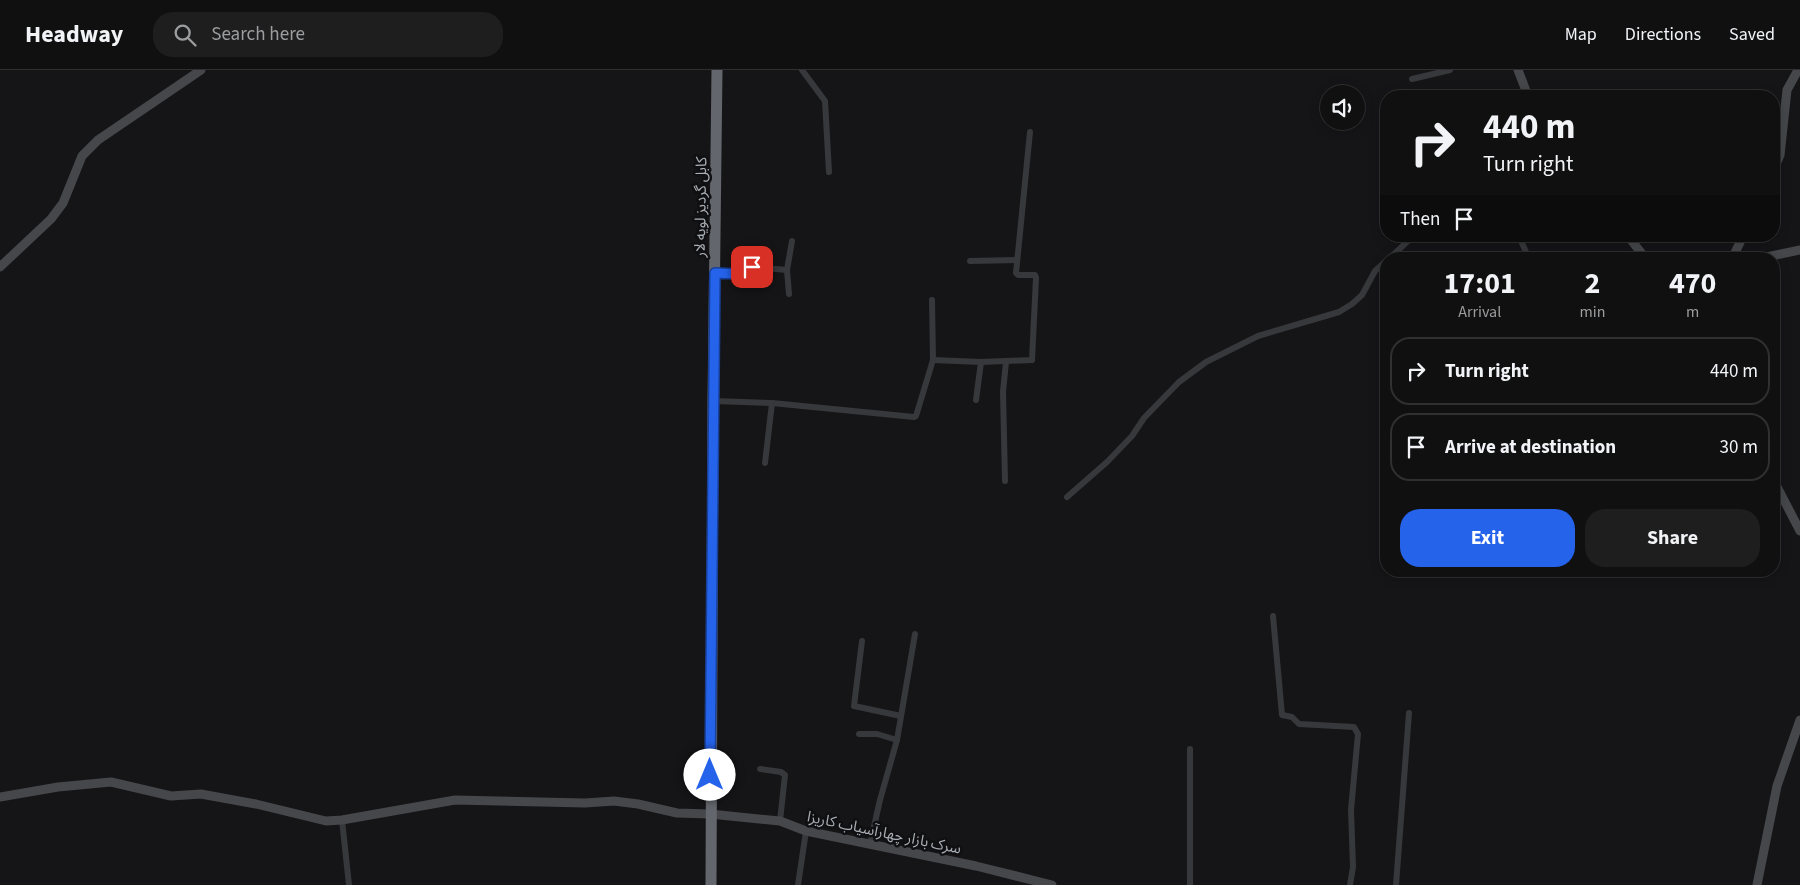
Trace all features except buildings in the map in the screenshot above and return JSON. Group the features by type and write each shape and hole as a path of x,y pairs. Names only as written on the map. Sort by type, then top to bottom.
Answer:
{"highway":[{"name":"کابل گردیز لویه لار","path":"711,885 713,401 717,70"}],"street":[{"path":"0,267 51,219 63,203 82,156 98,140 201,70"},
{"path":"802,70 825,101 829,172"},
{"path":"1412,79 1450,70"},
{"path":"1518,70 1526,90"},
{"path":"1780,155 1787,90 1798,70"},
{"path":"932,360 1006,362 1032,360 1036,278 1035,275 1017,274 1030,132"},
{"path":"789,294 787,270 792,241"},
{"path":"1396,252 1406,242"},
{"path":"1633,242 1641,252"},
{"path":"1780,254 1800,250"},
{"path":"970,261 1017,260"},
{"path":"1068,497 1107,462 1132,436 1144,418 1179,382 1206,362 1258,336 1339,312 1362,295 1375,271 1380,266"},
{"path":"715,273 739,274 752,267 787,270"},
{"path":"713,401 772,403 914,417 916,416 932,360 932,300"},
{"path":"976,400 981,362"},
{"path":"1005,481 1003,392 1006,362"},
{"path":"765,462 772,403"},
{"path":"1780,493 1800,531"},
{"path":"1274,616 1282,715 1292,717 1299,724 1354,727 1358,734 1351,810 1353,867 1350,885"},
{"path":"870,844 897,740 915,634"},
{"path":"862,642 854,706 901,716"},
{"path":"1396,885 1409,713"},
{"path":"1758,885 1776,786 1800,720"},
{"path":"859,734 877,734 897,740"},
{"path":"1190,749 1190,885"},
{"path":"760,769 781,772 785,775 780,821"},
{"name":"سرک بازار چهارآسیاب کاریزا","path":"0,797 58,786 111,782 171,796 201,794 256,804 326,821 342,820 455,800 585,803 614,801 638,804 677,813 710,814 780,821 806,831 976,866 1052,885"},
{"path":"342,820 349,885"},
{"path":"798,885 806,831"}],"route":[{"path":"710,775 715,273 739,274 752,267"}]}
